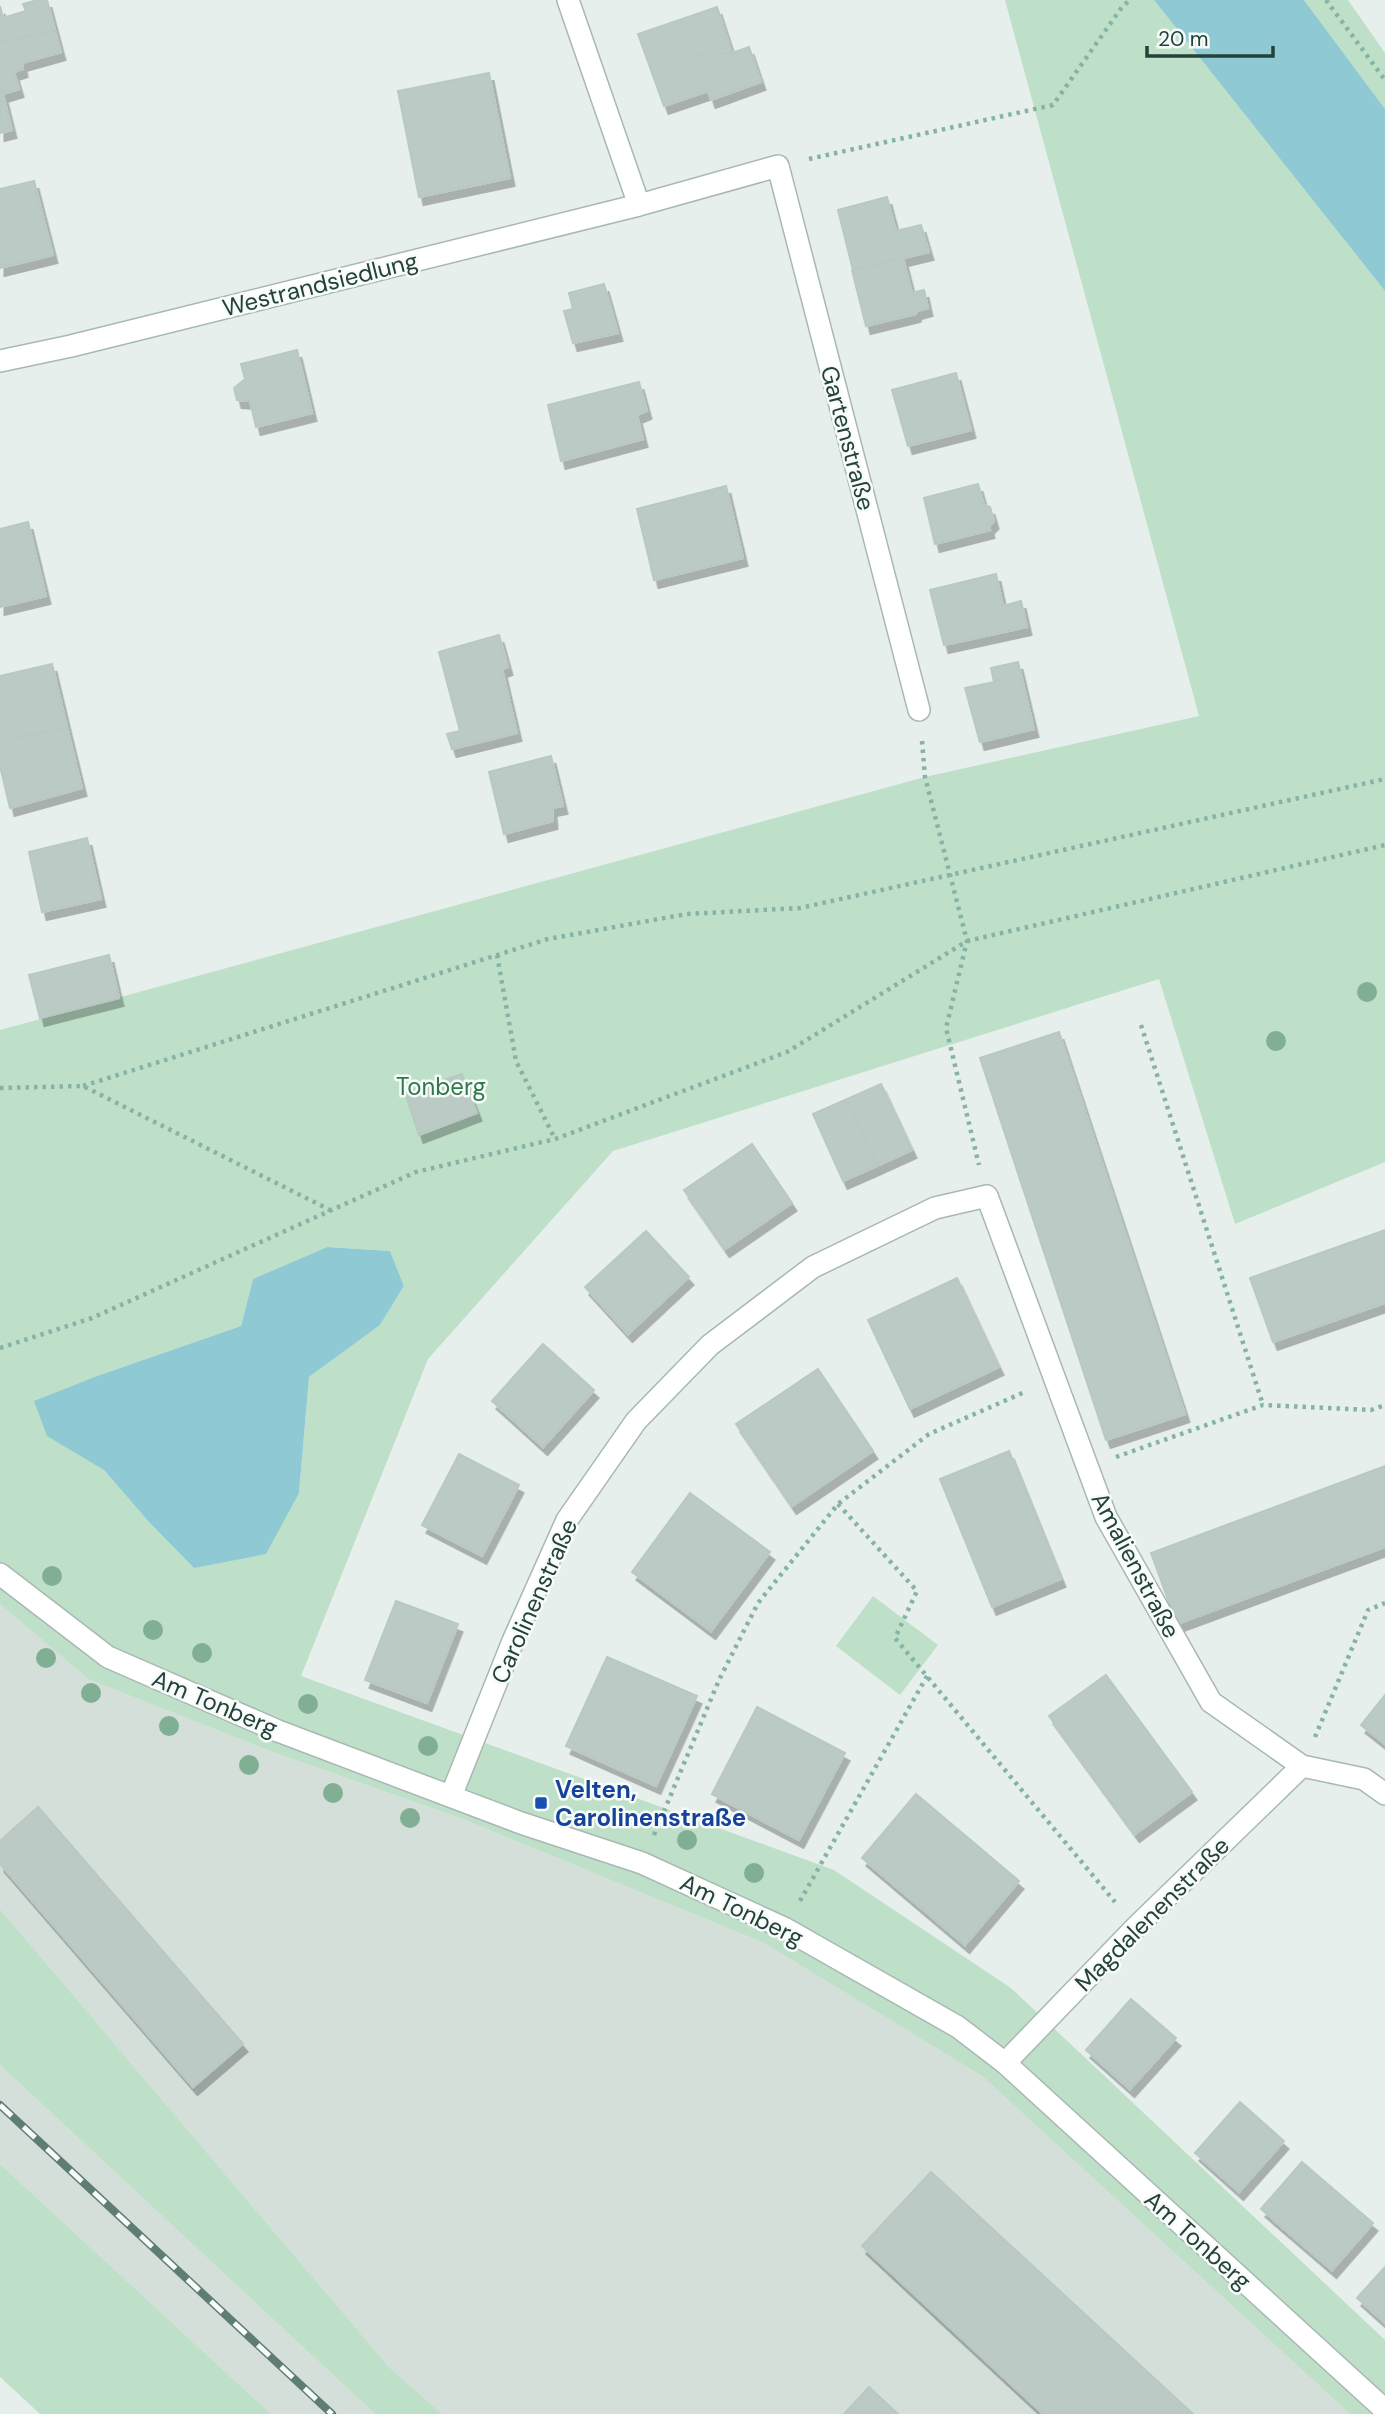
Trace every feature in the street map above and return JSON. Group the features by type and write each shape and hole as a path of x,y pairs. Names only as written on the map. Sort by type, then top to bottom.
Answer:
{"street":[{"path":"568,0 639,205"},
{"name":"Westrandsiedlung","path":"0,361 84,343 639,205 778,166"},
{"name":"Gartenstraße","path":"778,166 919,710"},
{"name":"Amalienstraße","path":"987,1196 1106,1517 1211,1702 1302,1766 1364,1779 1385,1794"},
{"name":"Carolinenstraße","path":"451,1796 513,1641 568,1520 636,1421 710,1345 813,1267 934,1208 987,1196"},
{"name":"Am Tonberg","path":"0,1574 108,1657 278,1731 521,1823 642,1863 784,1928 958,2027 1005,2063 1385,2410"},
{"name":"Magdalenenstraße","path":"1005,2063 1136,1927 1302,1766"}],"path":[{"path":"778,166 1053,105 1122,7 1130,0"},
{"path":"1326,0 1385,80"},
{"path":"919,710 925,777 967,941 946,1028 987,1196"},
{"path":"0,1088 83,1086 548,939 687,914 800,908 1385,779"},
{"path":"0,1348 92,1318 416,1172 555,1139 787,1052 967,941 1385,845"},
{"path":"497,955 516,1061 555,1139"},
{"path":"1141,1025 1263,1405"},
{"path":"83,1086 333,1211"},
{"path":"642,1863 719,1681 758,1603 838,1504 929,1434 1054,1380"},
{"path":"1087,1467 1263,1405 1371,1410 1385,1405"},
{"path":"838,1504 917,1591 895,1638 1136,1927"},
{"path":"1302,1766 1368,1610 1385,1603"},
{"path":"784,1928 927,1676"}],"shaded area":[{"path":"0,1604 88,1679 270,1751 460,1818 764,1943 982,2076 1350,2414 442,2414 389,2367 0,1909"},
{"path":"0,2065 375,2414 271,2414 0,2164"}],"green space":[{"name":"Tonberg","path":"1005,0 1154,0 1385,291 1385,1162 1235,1224 1159,979 613,1151 428,1359 301,1676 834,1870 1011,1988 1385,2340 1385,2414 1350,2414 982,2076 764,1943 460,1818 270,1751 88,1679 0,1604 0,1030 925,777 1199,716","holes":["327,1247 390,1251 404,1286 380,1325 309,1377 299,1493 194,1568 104,1470 100,1375 241,1326 253,1279"]},
{"path":"1304,0 1348,0 1385,53 1385,109"},
{"path":"873,1596 938,1645 900,1695 836,1646"},
{"path":"0,1909 389,2367 442,2414 375,2414 0,2065"},
{"path":"0,2164 271,2414 40,2414 0,2377"}],"water":[{"path":"1154,0 1304,0 1385,109 1385,291"},
{"path":"327,1247 390,1251 404,1286 380,1325 309,1377 299,1493 266,1554 194,1568 104,1470 47,1436 34,1401 241,1326 253,1279"}],"building":[{"path":"47,0 55,30 0,43 0,6 3,18 26,11 23,4"},
{"path":"717,7 732,53 698,54 651,70 638,34"},
{"path":"55,30 61,52 22,63 23,69 14,72 19,89 3,94 12,130 0,133 0,43"},
{"path":"749,47 761,82 711,100 708,91 664,106 651,70 698,54 732,53"},
{"path":"489,73 510,178 419,197 398,91"},
{"path":"34,181 53,255 0,268 0,189"},
{"path":"887,197 896,231 921,225 929,252 853,270 838,210"},
{"path":"903,258 912,293 924,290 928,308 917,311 916,314 866,326 852,270"},
{"path":"604,284 618,333 573,343 564,311 573,309 569,293"},
{"path":"297,350 312,413 256,427 250,401 237,400 234,388 245,379 241,364"},
{"path":"956,373 971,430 908,446 892,390"},
{"path":"639,382 647,411 637,415 643,439 561,461 548,405"},
{"path":"978,484 984,505 990,507 994,521 989,526 990,530 935,544 924,498"},
{"path":"726,486 743,558 654,580 637,509"},
{"path":"28,522 46,596 0,607 0,529"},
{"path":"996,574 1003,606 1021,601 1027,627 944,645 930,590"},
{"path":"499,635 508,667 502,669 517,733 452,749 447,734 460,731 439,652"},
{"path":"1018,662 1034,729 980,742 965,688 994,682 991,668"},
{"path":"52,664 67,727 0,742 0,676"},
{"path":"67,727 82,788 10,808 0,766 0,742"},
{"path":"551,756 563,806 552,808 553,821 504,834 489,772"},
{"path":"87,838 101,899 42,912 29,852"},
{"path":"109,955 119,998 40,1018 29,975"},
{"path":"1059,1032 1185,1414 1106,1440 980,1058"},
{"path":"462,1074 477,1113 419,1135 405,1093"},
{"path":"881,1084 912,1150 877,1166 847,1099"},
{"path":"847,1099 877,1166 843,1181 813,1114"},
{"path":"752,1144 792,1203 725,1249 684,1190"},
{"path":"1385,1230 1385,1303 1273,1342 1250,1278"},
{"path":"646,1231 689,1277 628,1334 585,1287"},
{"path":"957,1278 999,1367 910,1409 868,1320"},
{"path":"543,1344 594,1390 543,1447 492,1401"},
{"path":"818,1369 873,1451 792,1506 736,1424"},
{"path":"1009,1451 1061,1579 992,1607 940,1479"},
{"path":"459,1454 519,1485 482,1556 422,1525"},
{"path":"1385,1466 1385,1547 1177,1624 1151,1553"},
{"path":"690,1493 770,1552 711,1631 632,1572"},
{"path":"396,1601 458,1624 427,1703 365,1680"},
{"path":"607,1657 697,1696 656,1786 566,1746"},
{"path":"1106,1675 1192,1792 1135,1834 1049,1716"},
{"path":"1385,1695 1385,1744 1361,1725"},
{"path":"757,1707 845,1753 799,1840 712,1794"},
{"path":"916,1794 1019,1881 965,1945 862,1858"},
{"path":"38,1807 243,2044 193,2087 0,1864 0,1841"},
{"path":"1131,1999 1176,2038 1130,2089 1086,2050"},
{"path":"1240,2102 1284,2141 1239,2192 1195,2153"},
{"path":"1302,2162 1373,2223 1332,2270 1261,2209"},
{"path":"931,2172 1193,2414 1043,2414 862,2246"},
{"path":"1385,2267 1385,2323 1357,2298"},
{"path":"869,2387 898,2414 844,2414"}],"railway":[{"path":"0,2105 332,2414"}],"place":[{"name":"Velten, Carolinenstraße","path":"541,1803"}]}
